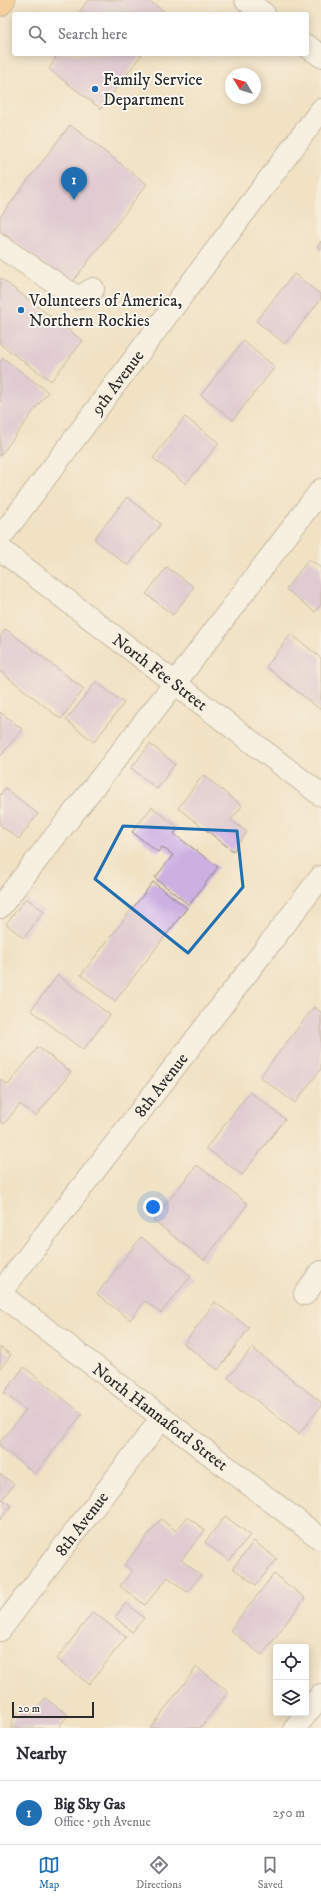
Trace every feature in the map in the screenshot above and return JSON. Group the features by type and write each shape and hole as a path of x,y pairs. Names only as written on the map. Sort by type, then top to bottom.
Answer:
{"main road":[{"path":"0,5 4,0"}],"street":[{"path":"246,0 261,12"},
{"path":"309,47 321,56"},
{"name":"9th Avenue","path":"0,538 321,110"},
{"path":"0,246 78,298 93,289"},
{"path":"0,907 174,683 321,490"},
{"name":"North Fee Street","path":"0,548 321,796"},
{"name":"8th Avenue","path":"0,1293 321,877"},
{"path":"305,1294 321,1272"},
{"name":"North Hannaford Street","path":"0,1293 321,1539"},
{"name":"8th Avenue","path":"0,1630 162,1418"},
{"path":"295,1728 321,1694"}],"highlighted area":[{"path":"123,826 237,831 243,887 188,953 95,879"}],"building":[{"path":"88,0 148,0 164,12 79,12"},
{"name":"Family Service Department","path":"54,56 141,56 101,109 49,69 56,58"},
{"path":"70,125 147,184 71,284 0,231 0,217"},
{"path":"321,241 321,250 317,247"},
{"path":"294,274 321,295 321,299 285,344 256,321"},
{"name":"Volunteers of America, Northern Rockies","path":"0,278 83,341 51,381 0,344"},
{"path":"243,341 275,367 233,420 201,395"},
{"path":"3,358 48,392 0,456 0,362"},
{"path":"185,417 219,443 186,484 153,458"},
{"path":"127,497 161,524 128,566 94,539"},
{"path":"309,559 321,568 321,604 315,612 286,589"},
{"path":"167,567 194,587 173,615 146,594"},
{"path":"6,629 84,689 61,719 0,671 0,636"},
{"path":"291,634 321,658 321,710 266,667"},
{"path":"96,682 124,703 94,742 66,720"},
{"path":"0,712 22,729 0,757"},
{"path":"150,744 175,764 157,789 131,768"},
{"path":"203,775 242,806 231,820 247,832 233,851 178,808"},
{"path":"5,788 38,814 19,839 0,825 0,795"},
{"path":"152,807 179,828 174,834 218,867 189,905 155,878 173,855 162,847 158,852 132,832"},
{"path":"153,882 187,908 115,1001 81,975"},
{"path":"26,898 44,911 24,938 6,924"},
{"path":"58,975 110,1015 83,1050 31,1010"},
{"path":"314,1007 321,1012 321,1069 295,1103 260,1077"},
{"path":"38,1047 71,1072 36,1116 20,1104 4,1124 0,1121 0,1079 8,1085"},
{"path":"250,1092 285,1119 242,1175 206,1148"},
{"path":"197,1165 248,1204 204,1260 153,1220"},
{"path":"141,1237 191,1276 161,1313 145,1301 130,1320 97,1294"},
{"path":"215,1302 249,1328 218,1370 184,1344"},
{"path":"0,1347 11,1355 0,1369"},
{"path":"252,1348 321,1402 321,1406 299,1434 228,1378"},
{"path":"24,1367 82,1414 35,1474 0,1446 0,1442 26,1410 4,1393"},
{"path":"0,1474 14,1484 2,1499 11,1506 0,1520"},
{"path":"225,1516 250,1535 229,1561 205,1542"},
{"path":"187,1517 205,1530 181,1560 201,1575 187,1592 168,1577 145,1605 120,1586 132,1571 124,1565 161,1519 176,1531"},
{"path":"254,1541 277,1559 256,1585 233,1568"},
{"path":"274,1574 305,1598 262,1655 230,1630"},
{"path":"126,1603 144,1618 132,1632 115,1617"},
{"path":"93,1612 126,1637 89,1684 57,1659"},
{"path":"197,1667 228,1692 200,1728 150,1728"},
{"path":"45,1698 68,1715 58,1728 10,1728 13,1724 11,1722 20,1710 30,1717"}],"place":[{"name":"Family Service Department","path":"95,89"},
{"name":"Big Sky Gas","path":"74,200"},
{"name":"Volunteers of America, Northern Rockies","path":"21,310"}]}
